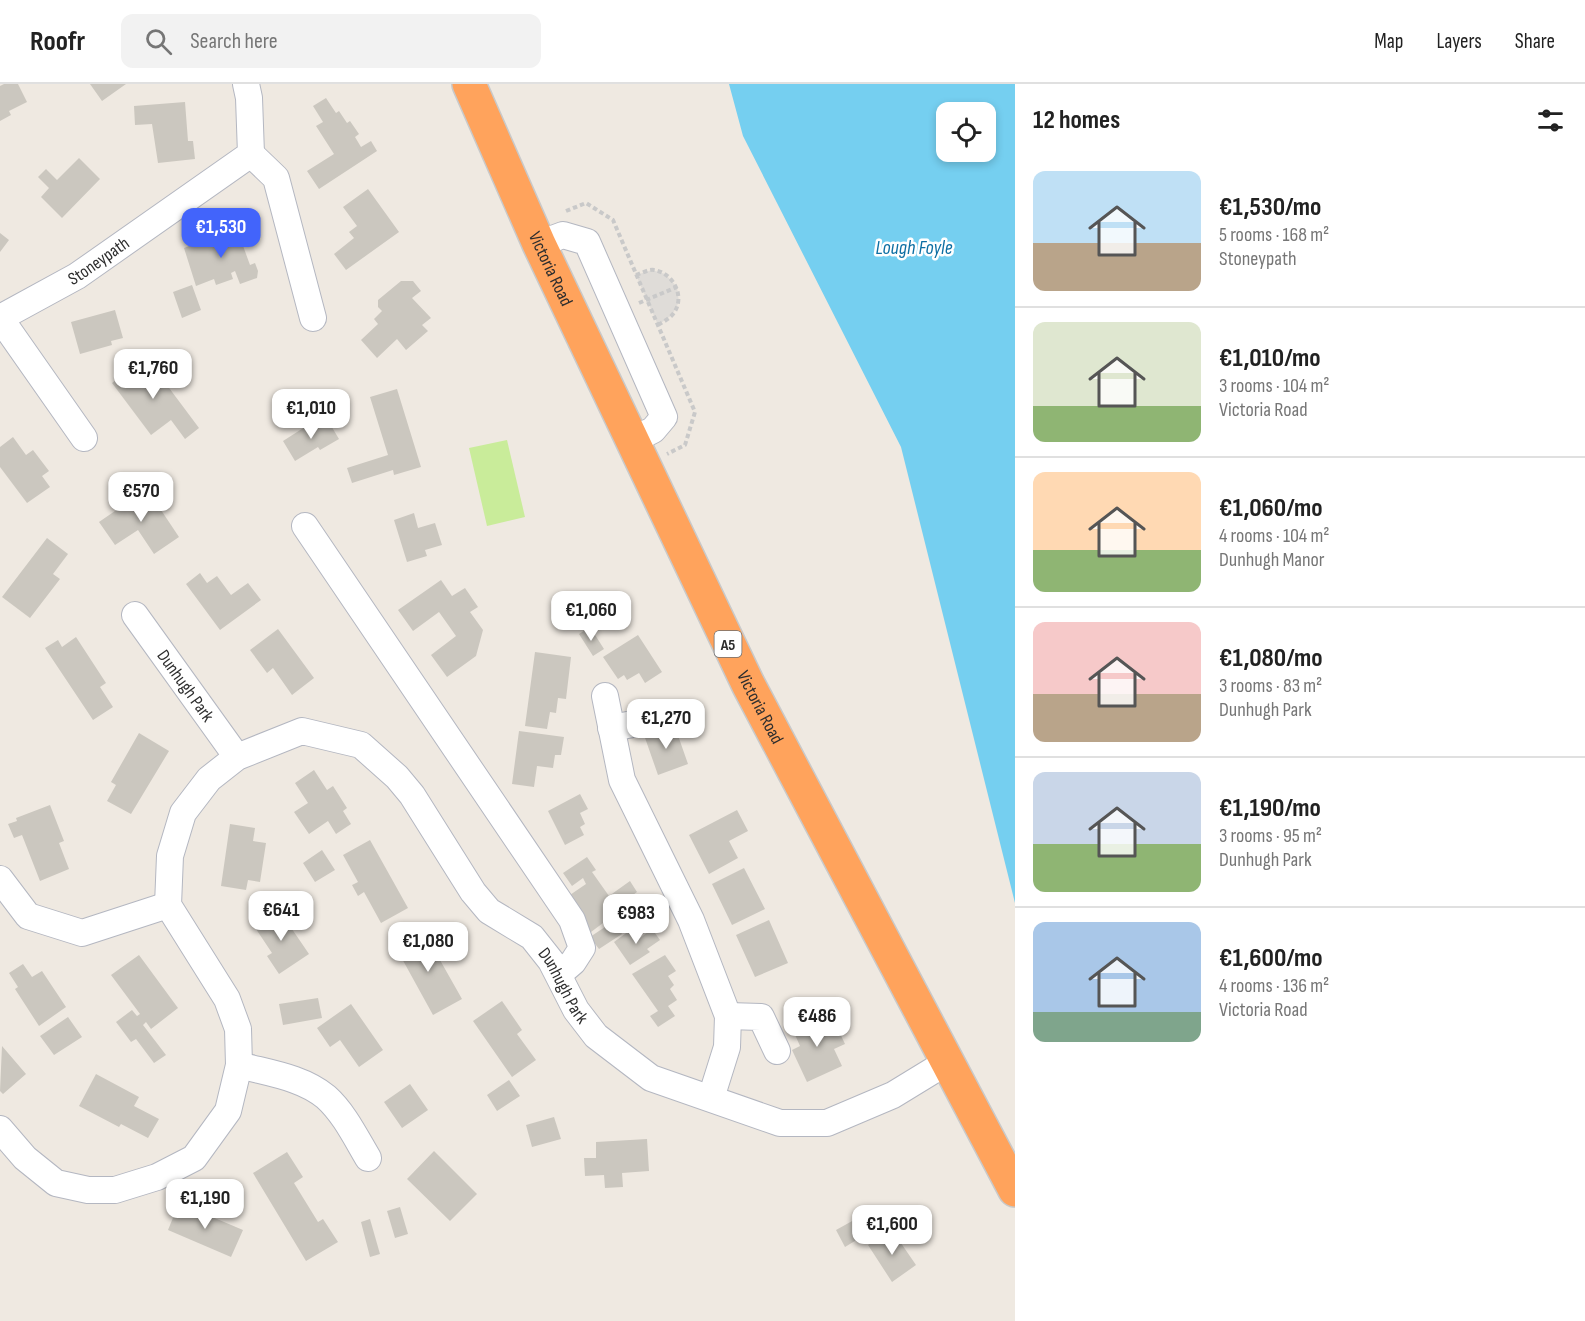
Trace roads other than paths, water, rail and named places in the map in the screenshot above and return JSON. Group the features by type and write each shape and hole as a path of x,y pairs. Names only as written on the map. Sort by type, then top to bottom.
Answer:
{"highway":[{"name":"Victoria Road","path":"469,84 539,244 748,684 1015,1190"}],"street":[{"path":"246,84 249,98 251,154 276,178 313,318"},
{"name":"Stoneypath","path":"84,438 0,318 77,276 251,154"},
{"path":"539,244 563,235 587,242 664,417 653,430 631,441"},
{"path":"305,526 572,920 582,948 573,962 559,974"},
{"name":"Dunhugh Park","path":"135,615 237,757"},
{"path":"604,696 622,780 691,920 728,1016 727,1047 711,1098"},
{"path":"611,728 644,722"},
{"name":"Dunhugh Park","path":"168,905 170,856 183,813 209,779 237,757 302,731 361,745 397,777 412,795 473,892 489,911 532,938 559,974 576,1010 596,1036 651,1078 780,1123 827,1123 894,1095 947,1062"},
{"path":"0,879 28,916 82,933 168,905 183,933 227,999 238,1029 239,1065 228,1111 194,1158 157,1177 115,1190 88,1190 56,1183 3,1138"},
{"path":"728,1016 761,1017 777,1051"},
{"path":"239,1065 297,1080 326,1097 346,1122 368,1158"}],"water":[{"name":"Lough Foyle","path":"729,84 1015,84 1015,903 901,447 743,136"}]}
